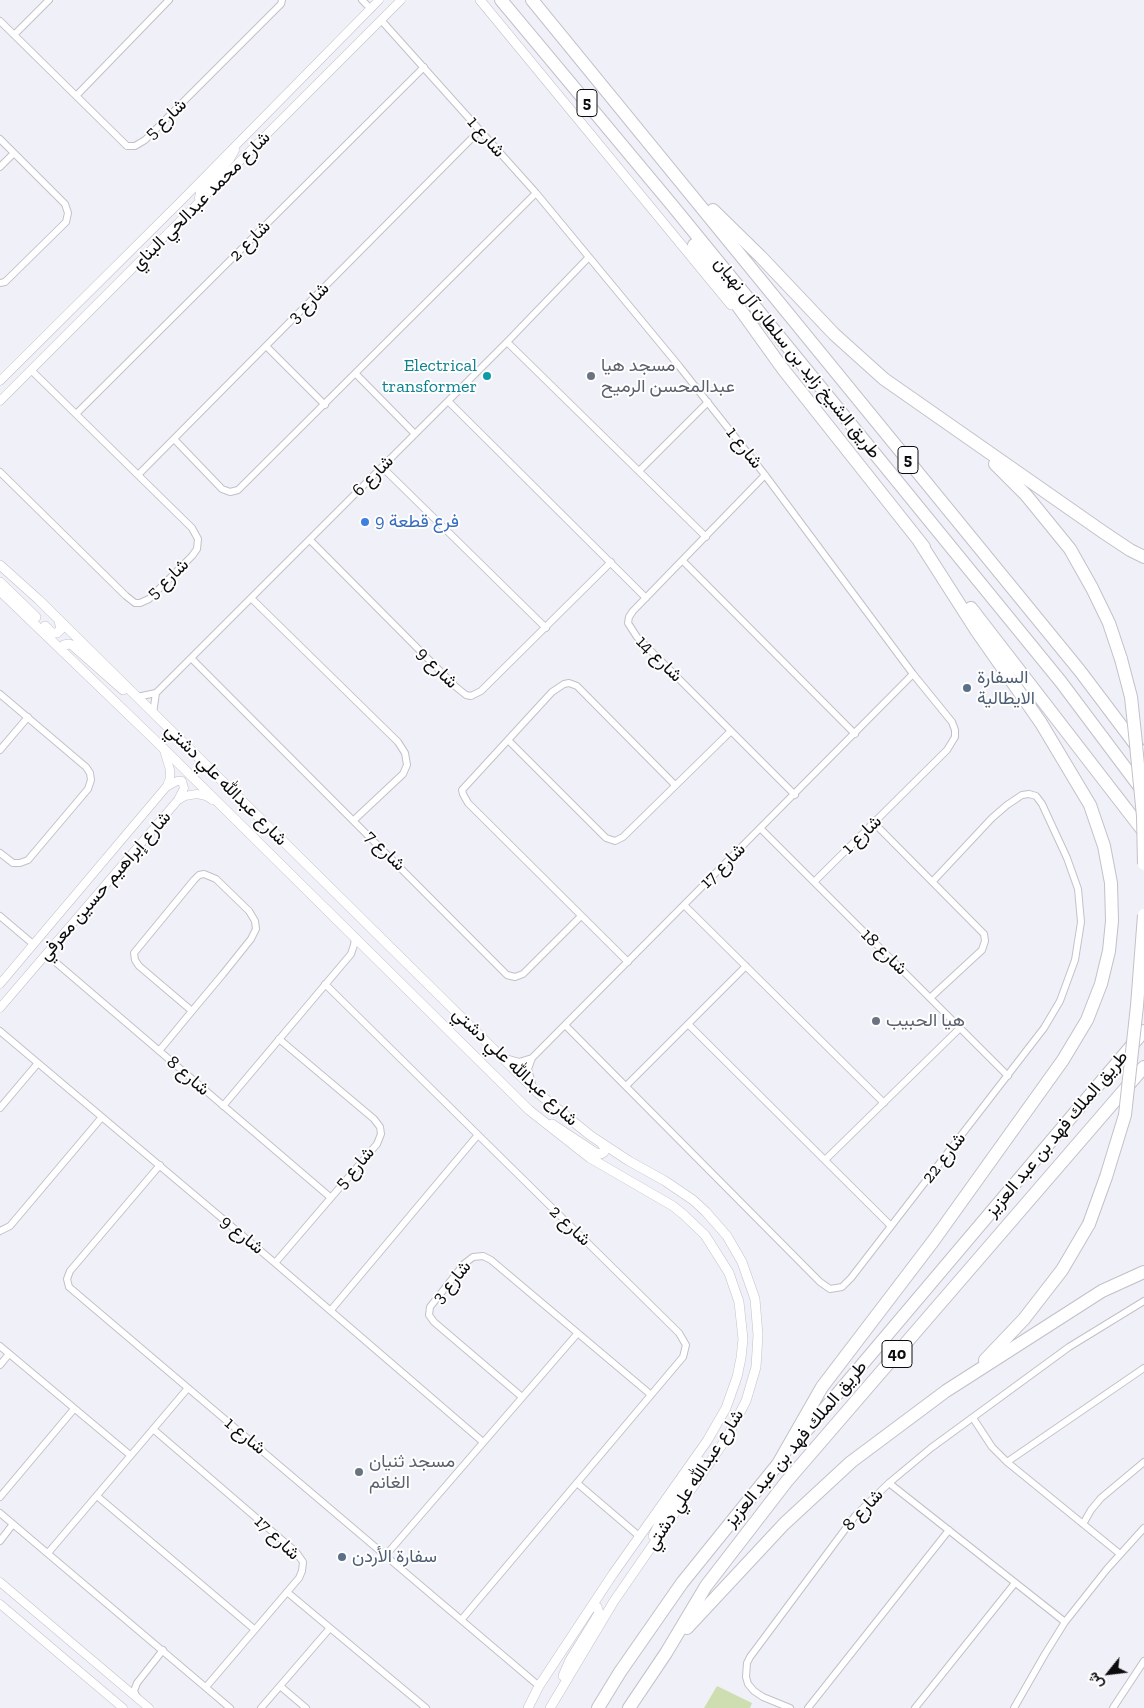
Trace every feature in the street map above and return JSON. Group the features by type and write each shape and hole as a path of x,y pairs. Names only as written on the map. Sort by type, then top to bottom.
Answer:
{"highway":[{"name":"طريق الشيخ زايد بن سلطان آل نهيان","path":"501,0 672,205 1061,682 1144,792"},
{"name":"طريق الشيخ زايد بن سلطان آل نهيان","path":"532,0 1080,671 1144,756"},
{"path":"668,166 761,257 857,356 949,425 1130,550 1144,557"},
{"path":"672,205 685,232 783,369 1144,832"},
{"path":"949,425 1000,468 1026,495 1070,549 1109,623 1131,697 1143,816 1144,864"},
{"path":"778,1464 822,1387 934,1240 1063,1060 1087,1020 1101,984 1109,951 1112,921 1111,883 1104,846 1090,805 1041,723 976,630 918,541"},
{"path":"1080,671 1144,741"},
{"path":"666,1652 784,1524 851,1462 986,1360 1024,1319 1062,1270 1089,1224 1125,1115 1137,1006 1144,914"},
{"name":"طريق الملك فهد بن عبد العزيز","path":"598,1708 620,1672 682,1583 778,1464 1144,1031"},
{"name":"طريق الملك فهد بن عبد العزيز","path":"629,1708 706,1586 787,1482 1144,1067"},
{"path":"946,1392 1102,1291 1144,1272"}],"main road":[{"path":"480,0 783,369"},
{"name":"شارع عبدالله علي دشتي","path":"0,565 137,697 538,1093 602,1144 665,1181 706,1212 727,1236 736,1250 752,1289 756,1310 757,1355 746,1401 722,1446 614,1601 550,1708"},
{"path":"0,582 52,633 57,633 61,629 58,620"},
{"name":"شارع عبدالله علي دشتي","path":"0,591 160,744 540,1120 590,1158 673,1206 706,1235 729,1273 739,1302 742,1322 742,1348 740,1366 726,1408 712,1433 591,1607 539,1686 528,1708"},
{"path":"60,648 64,645 72,645 113,683 137,697"},
{"path":"540,1120 555,1125 597,1154 604,1152 605,1149 602,1144"},
{"path":"650,1549 660,1524 700,1466 700,1461 694,1458"},
{"path":"561,1689 570,1660 599,1613 597,1607 591,1607"}],"street":[{"path":"14,35 49,0"},
{"path":"76,96 169,0"},
{"name":"شارع 5","path":"0,21 127,146 135,146 145,140 281,4 282,0"},
{"path":"362,0 370,9"},
{"name":"شارع محمد عبدالحي البناي","path":"0,380 238,144 379,0"},
{"name":"شارع محمد عبدالحي البناي","path":"0,401 401,0"},
{"name":"شارع 1","path":"381,20 590,257 708,402 952,722 956,730 955,737 947,750 814,882"},
{"name":"شارع 2","path":"76,414 424,67"},
{"name":"شارع 3","path":"138,475 480,130"},
{"path":"0,139 65,204 68,213 66,222 5,282 0,283"},
{"path":"202,200 199,198 200,192 230,159 238,144"},
{"path":"0,167 14,153"},
{"path":"174,440 219,487 226,491 234,492 242,487 536,194"},
{"path":"125,277 139,256 186,209 186,204 182,200"},
{"name":"شارع 6","path":"156,693 508,342 590,257"},
{"path":"508,342 706,537"},
{"path":"266,346 325,405"},
{"name":"شارع 5","path":"0,472 126,596 138,604 148,599 197,549 199,542 192,528 31,370"},
{"path":"356,374 416,434"},
{"path":"448,401 646,598"},
{"path":"639,471 708,402"},
{"path":"382,467 546,628"},
{"name":"شارع 14","path":"765,475 646,598 629,617 628,623 631,630 795,795"},
{"name":"شارع 9","path":"310,540 456,688 469,696 475,696 480,693 611,562"},
{"path":"683,561 855,734"},
{"path":"252,599 398,742 405,753 407,764 402,774 354,820"},
{"name":"شارع 7","path":"191,658 510,976 518,977 523,974 581,916"},
{"name":"شارع 17","path":"532,1058 914,674"},
{"path":"628,962 468,803 462,790 556,689 564,684 572,683 675,786"},
{"path":"137,697 156,693 153,713"},
{"path":"0,694 86,767 90,773 91,780 88,789 28,860 20,864 13,863 0,853"},
{"path":"0,750 28,717"},
{"path":"508,740 606,838 612,841 623,837 730,730"},
{"name":"شارع إبراهيم حسين معرفي","path":"0,984 164,789 169,781 170,770 166,754 160,744"},
{"path":"164,789 175,781 181,780 184,788 178,800"},
{"name":"شارع إبراهيم حسين معرفي","path":"0,1008 178,800 185,796 197,794 206,796 221,806"},
{"name":"شارع 22","path":"565,1025 827,1287 837,1289 846,1283 1044,1028 1060,1001 1071,973 1080,934 1080,902 1075,878 1039,799 1032,794 1026,794 1012,801 992,818 933,881"},
{"path":"874,822 982,931 985,941 983,948 930,998"},
{"name":"شارع 18","path":"761,829 1008,1076"},
{"path":"159,1051 192,1011 251,939 256,929 255,921 249,911 216,879 204,874 199,875 194,880 134,953 135,960 139,966 192,1011"},
{"path":"684,905 884,1103"},
{"path":"0,916 33,944"},
{"path":"223,1106 351,954 354,936"},
{"path":"351,954 360,950 370,950"},
{"name":"شارع 8","path":"46,954 330,1197"},
{"path":"626,1086 746,966"},
{"name":"شارع 2","path":"325,984 683,1339 686,1347 684,1357 650,1394 462,1619"},
{"path":"688,1024 891,1226"},
{"path":"825,1160 960,1028"},
{"name":"شارع 9","path":"0,1030 331,1310 483,1442"},
{"name":"شارع 5","path":"275,1263 377,1144 380,1138 380,1128 374,1119 279,1039"},
{"path":"498,1054 516,1062 532,1058"},
{"path":"532,1058 528,1074 538,1093"},
{"path":"0,1108 38,1063"},
{"path":"0,1231 10,1226 102,1117"},
{"path":"331,1310 477,1136"},
{"name":"شارع 1","path":"160,1166 70,1271 67,1276 67,1282 75,1293 539,1686"},
{"name":"شارع 3","path":"522,1397 434,1322 429,1315 430,1307 464,1264 472,1257 486,1257 650,1394"},
{"path":"889,1483 931,1448 1069,1347 1144,1301"},
{"path":"386,1555 577,1334"},
{"path":"0,1346 130,1455"},
{"path":"0,1365 9,1354"},
{"path":"1007,1462 1144,1368"},
{"path":"48,1553 188,1388"},
{"path":"0,1497 74,1409"},
{"path":"973,1418 992,1447 1007,1462 1120,1554"},
{"name":"شارع 17","path":"153,1429 300,1556 303,1565 301,1574 287,1592 206,1687"},
{"path":"1083,1524 1101,1498 1144,1462"},
{"path":"577,1482 640,1536"},
{"name":"شارع 8","path":"790,1708 758,1695 751,1688 746,1677 748,1660 841,1533 865,1505 889,1483 1065,1622"},
{"path":"97,1496 254,1629"},
{"path":"0,1513 230,1708"},
{"path":"0,1541 13,1524"},
{"path":"1014,1708 1065,1622 1120,1554 1144,1528"},
{"path":"808,1708 949,1530"},
{"path":"0,1582 149,1708"},
{"path":"915,1708 1015,1582"},
{"path":"287,1592 426,1708"},
{"path":"0,1604 123,1708"},
{"path":"262,1708 330,1628"},
{"path":"138,1698 134,1690 137,1683 163,1650"},
{"path":"1113,1708 1144,1661"},
{"path":"121,1684 137,1683"},
{"path":"280,1686 306,1708"}],"green space":[{"path":"717,1686 752,1703 750,1708 704,1708"}],"place":[{"name":"Electrical transformer","path":"487,376"},
{"name":"مسجد هيا عبدالمحسن الرميح","path":"591,376"},
{"name":"فرع قطعة 9","path":"365,522"},
{"name":"السفارة الايطالية","path":"967,688"},
{"name":"هيا الحبيب","path":"876,1021"},
{"name":"مسجد ثنيان الغانم","path":"359,1472"},
{"name":"سفارة الأردن","path":"342,1557"}]}
